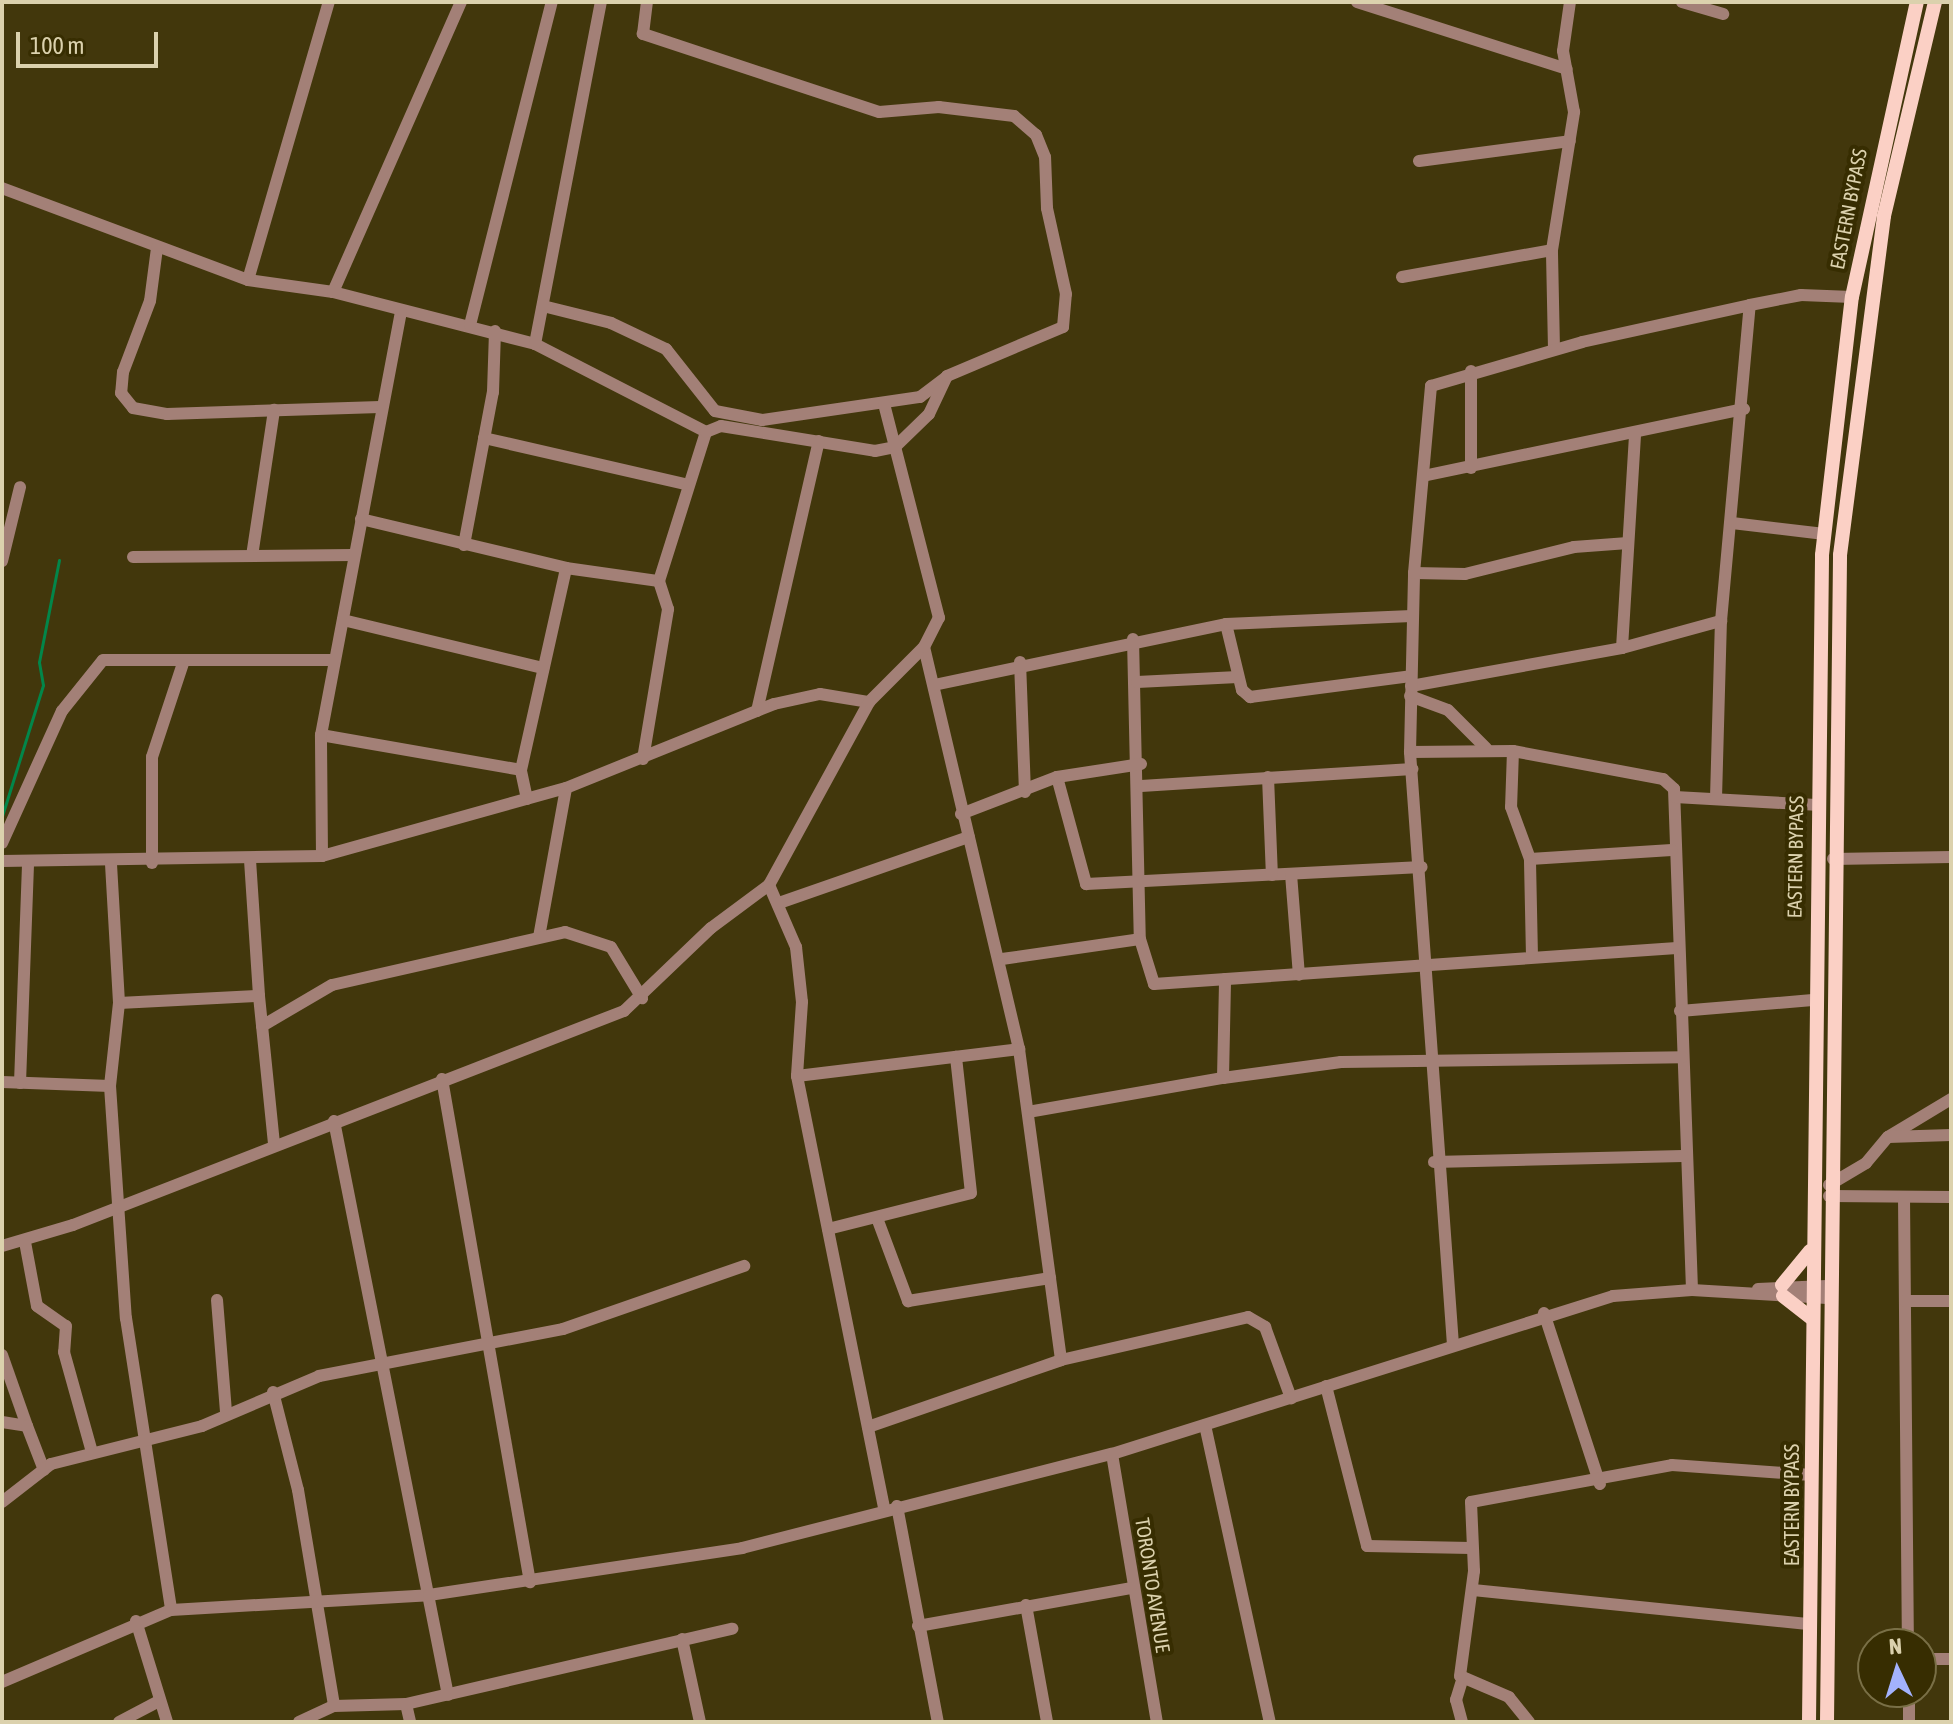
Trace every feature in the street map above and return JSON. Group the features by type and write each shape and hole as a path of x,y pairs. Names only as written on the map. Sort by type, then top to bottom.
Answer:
{"main road":[{"name":"EASTERN BYPASS","path":"1809,1722 1813,1000 1824,534 1852,297 1917,2"},
{"name":"EASTERN BYPASS","path":"1827,1722 1827,1292 1840,555 1853,416 1884,216 1935,2"},
{"path":"1810,1251 1782,1291 1812,1319"}],"street":[{"path":"248,280 329,2"},
{"path":"333,292 461,2"},
{"path":"470,325 552,2"},
{"path":"535,344 601,2"},
{"path":"543,306 611,323 666,349 715,411 762,420 920,397 947,376 1063,327 1068,317 1036,135 996,108 879,112 643,34 647,2"},
{"path":"1357,2 1567,69"},
{"path":"1554,349 1552,250 1570,141 1567,69 1570,2"},
{"path":"1682,2 1723,14"},
{"path":"1419,161 1570,141"},
{"path":"2,188 248,280 333,292 401,311 495,331 535,344 706,432"},
{"path":"157,248 150,301 121,393 133,408 167,414 380,407"},
{"path":"1402,277 1552,250"},
{"path":"1453,1345 1434,1162 1428,965 1410,752 1414,573 1431,386 1471,371 1554,349 1750,305 1801,295 1852,297"},
{"path":"1716,798 1721,621 1744,409 1750,305"},
{"path":"322,856 321,735 380,407 401,311"},
{"path":"464,545 484,438 495,331"},
{"path":"1471,371 1471,468"},
{"path":"643,759 668,609 659,581 685,484 706,432 721,426 875,451 895,447 929,414 947,376"},
{"path":"2,1246 25,1242 442,1079 523,1055 642,998 711,928 769,885 869,702 924,647 940,601 884,404"},
{"path":"1423,476 1744,409"},
{"path":"252,556 274,410"},
{"path":"1622,648 1635,433"},
{"path":"484,438 685,484"},
{"path":"757,711 819,441"},
{"path":"2,561 20,487"},
{"path":"361,519 566,568 659,581"},
{"path":"1732,523 1824,534"},
{"path":"1414,573 1465,574 1574,547 1628,543"},
{"path":"133,557 353,555"},
{"path":"527,799 521,770 566,568"},
{"path":"934,685 1020,662 1226,624 1412,616"},
{"path":"343,620 543,668"},
{"path":"1226,624 1238,677 1250,697 1411,686 1622,648 1721,621"},
{"path":"1133,639 1144,884 1140,939 1154,984 1677,948"},
{"path":"924,647 961,814 1002,959 1019,1049 1061,1360"},
{"path":"2,843 62,711 93,669 115,655 183,663 333,660"},
{"path":"1020,662 1025,792"},
{"path":"152,863 152,757 183,663"},
{"path":"1137,682 1238,677"},
{"path":"1411,686 1448,710 1486,748"},
{"path":"2,861 111,864 322,856 566,788 757,711 820,694 869,702"},
{"path":"321,735 521,770"},
{"path":"1410,752 1486,748 1513,751 1663,779 1675,797 1672,850 1682,1057 1683,1156 1692,1290"},
{"path":"1513,751 1511,807 1530,859 1532,957"},
{"path":"961,814 1025,792 1057,777 1141,764"},
{"path":"1141,786 1412,769"},
{"path":"1057,777 1082,881 1144,884 1422,867"},
{"path":"1268,777 1272,875"},
{"path":"539,937 566,788"},
{"path":"1675,797 1816,805"},
{"path":"779,903 969,837"},
{"path":"1530,859 1672,850"},
{"path":"1833,859 1951,857"},
{"path":"250,860 259,996 274,1144"},
{"path":"20,1083 28,861"},
{"path":"111,864 119,1003 110,1086 122,1202 126,1318 171,1610"},
{"path":"1291,874 1299,975"},
{"path":"769,885 779,903 801,982 797,1076 868,1427 890,1508 938,1722"},
{"path":"262,1026 332,985 539,937 579,932 601,942 620,957 642,998"},
{"path":"1002,959 1140,939"},
{"path":"1223,1078 1225,979"},
{"path":"119,1003 259,996"},
{"path":"1680,1011 1813,1000"},
{"path":"797,1076 1019,1049"},
{"path":"828,1229 971,1193 956,1057"},
{"path":"1028,1112 1223,1078 1431,1059 1682,1057"},
{"path":"442,1079 485,1341 530,1582"},
{"path":"2,1082 110,1086"},
{"path":"1829,1191 1866,1163 1888,1137 1951,1099"},
{"path":"334,1121 448,1695"},
{"path":"1888,1137 1951,1135"},
{"path":"1434,1162 1683,1156"},
{"path":"1829,1191 1951,1197"},
{"path":"1904,1197 1908,1628"},
{"path":"877,1218 908,1301 1050,1278"},
{"path":"25,1242 37,1306 66,1326 64,1352 92,1452"},
{"path":"2,1502 44,1470 92,1452 143,1441 226,1413 273,1392 382,1359 563,1329 744,1266"},
{"path":"2,1682 136,1621 171,1610 319,1604 429,1595 742,1548 1112,1454 1544,1313 1613,1296 1692,1290 1827,1292"},
{"path":"217,1300 226,1413"},
{"path":"1905,1301 1951,1301"},
{"path":"1544,1313 1600,1484"},
{"path":"868,1427 1061,1360 1256,1318 1291,1398"},
{"path":"2,1355 44,1470"},
{"path":"1326,1386 1367,1546 1471,1548"},
{"path":"273,1392 319,1604 334,1706"},
{"path":"2,1422 27,1426"},
{"path":"1205,1425 1270,1722"},
{"name":"TORONTO AVENUE","path":"1112,1454 1131,1588 1157,1722"},
{"path":"1459,1721 1473,1590 1467,1507 1477,1498 1600,1484 1672,1465 1811,1475"},
{"path":"918,1626 1131,1588"},
{"path":"1473,1590 1810,1624"},
{"path":"1026,1605 1047,1722"},
{"path":"136,1621 167,1722"},
{"path":"299,1722 334,1706 406,1704 732,1629"},
{"path":"682,1639 700,1722"},
{"path":"1462,1680 1497,1689 1529,1722"},
{"path":"119,1722 159,1701"},
{"path":"406,1704 410,1722"}],"waterway":[{"path":"2,816 43,685 39,662 59,560"}]}
